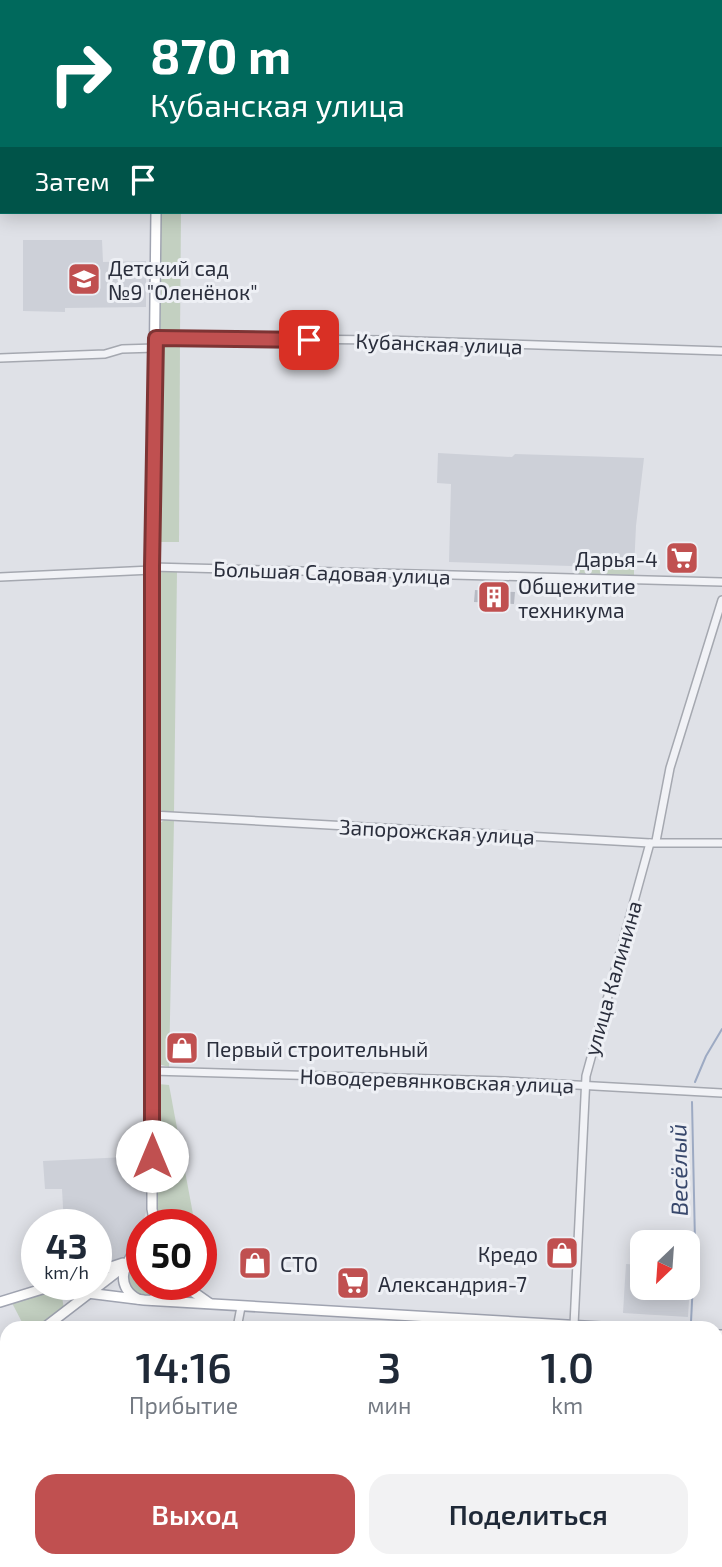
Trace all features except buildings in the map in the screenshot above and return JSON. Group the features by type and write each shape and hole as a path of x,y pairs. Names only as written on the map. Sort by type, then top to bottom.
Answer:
{"main road":[{"path":"152,1209 152,569 156,214"},
{"path":"112,1275 126,1264"},
{"path":"126,1266 123,1272 126,1287"},
{"path":"0,1302 21,1296"},
{"path":"53,1321 81,1300"},
{"path":"144,1300 500,1321"},
{"path":"206,1300 214,1305"}],"street":[{"name":"Кубанская улица","path":"0,358 105,354 156,343 385,340 722,351"},
{"name":"Большая Садовая улица","path":"0,577 152,569 722,582"},
{"name":"улица Калинина","path":"574,1321 587,1068 653,842 670,768 722,600"},
{"name":"Запорожская улица","path":"152,816 653,842 722,843"},
{"name":"Новодеревянковская улица","path":"152,1071 722,1093"},
{"path":"238,1321 241,1307"}],"shaded area":[{"name":"Детский сад №9 \"Оленёнок\"","path":"23,240 102,240 103,262 146,261 146,307 65,308 65,312 23,311"},
{"path":"438,453 512,457 515,454 644,458 634,568 449,562 451,484 437,483"},
{"path":"147,1156 146,1209 126,1209 125,1261 112,1265 112,1209 63,1209 62,1189 45,1189 43,1161"},
{"path":"626,1264 630,1264 630,1300 689,1300 688,1317 623,1313"}],"green space":[{"path":"161,214 181,214 180,335 165,335 160,330"},
{"path":"165,342 180,342 179,542 157,542 160,347"},
{"path":"574,566 634,568 634,575 573,573"},
{"path":"157,571 177,571 174,813 164,812 157,807"},
{"path":"164,820 174,820 169,1067 158,1064 157,826"},
{"path":"158,1084 169,1085 192,1209 158,1209"},
{"path":"21,1298 62,1300 64,1309 48,1321 21,1321 11,1301"}],"waterway":[{"name":"Весёлый","path":"695,1082 722,1029"},
{"name":"Весёлый","path":"691,1321 695,1242 692,1102"}],"place":[{"name":"Детский сад №9 \"Оленёнок\"","path":"84,279"},
{"name":"Дарья-4","path":"682,558"},
{"name":"Общежитие техникума","path":"494,597"},
{"name":"Первый строительный","path":"182,1048"},
{"name":"Кредо","path":"562,1253"},
{"name":"СТО","path":"255,1263"},
{"name":"Александрия-7","path":"353,1283"}],"route":[{"path":"152,1156 152,567 156,338 309,340"}]}
